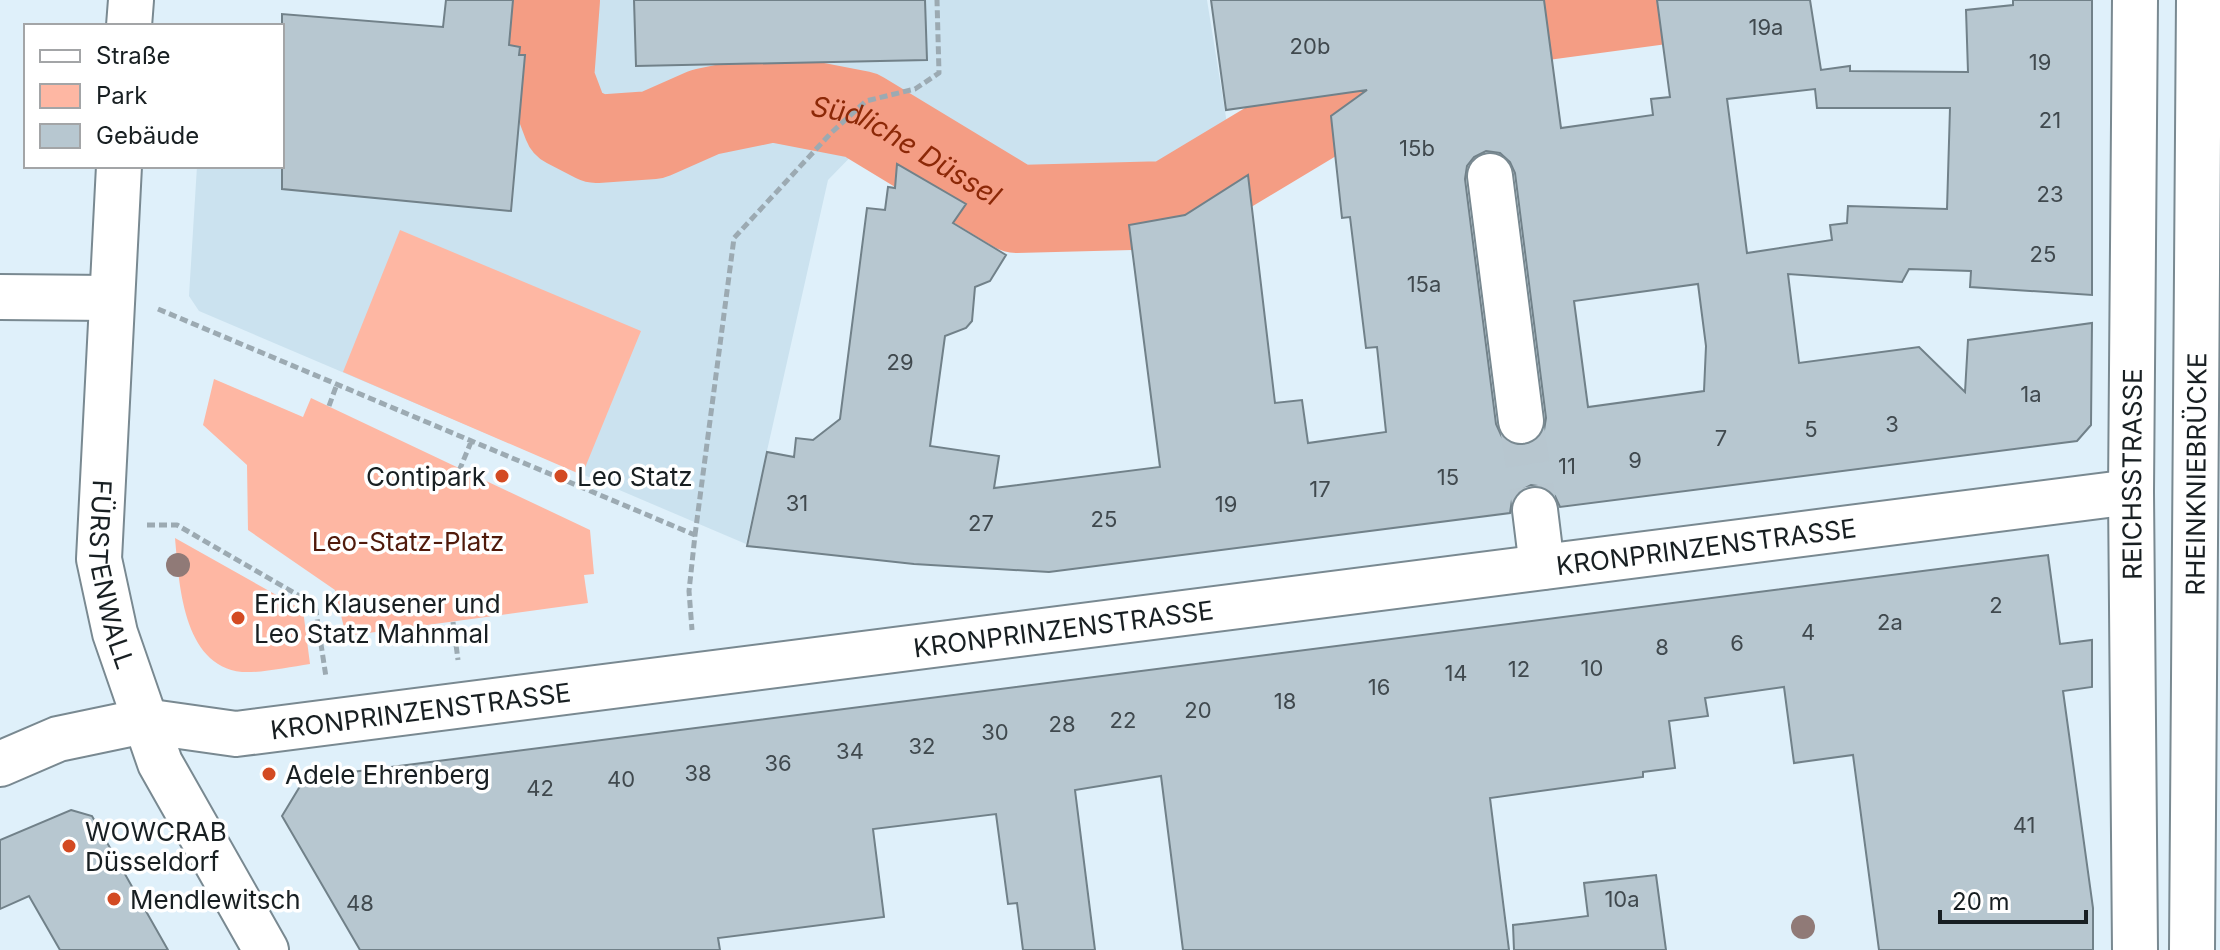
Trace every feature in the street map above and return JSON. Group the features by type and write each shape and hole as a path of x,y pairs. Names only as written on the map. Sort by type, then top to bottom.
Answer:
{"main road":[{"path":"129,24 131,0"},
{"name":"REICHSSTRASSE","path":"2135,0 2131,492 2135,950"},
{"name":"RHEINKNIEBRÜCKE","path":"2192,950 2199,0"},
{"name":"FÜRSTENWALL","path":"119,168 99,559 108,608 160,763 266,950"},
{"path":"1490,176 1521,421"},
{"path":"0,297 110,298"},
{"name":"KRONPRINZENSTRASSE","path":"0,764 58,739 144,721 236,734 2131,492"},
{"path":"1535,510 1542,567"}],"path":[{"path":"695,674 689,591 734,238 831,133 866,101 915,89 939,73 937,0"},
{"path":"110,298 137,300 695,535"},
{"path":"329,406 337,384"},
{"path":"459,471 471,442"},
{"path":"101,525 177,525 315,605 332,721"}],"shaded area":[{"path":"573,0 1207,0 1229,136 1178,181 1003,203 866,141 828,180 746,544 199,311 189,296 197,168 284,168 284,165 431,64 572,81"}],"green space":[{"path":"400,230 641,331 582,475 343,372"},
{"name":"Leo-Statz-Platz","path":"214,379 303,417 311,398 590,530 594,574 584,575 588,603 346,636 335,590 248,530 247,465 203,425"},
{"path":"175,538 303,610 310,664 242,672 222,666 207,655 195,638 182,598"}],"building":[{"path":"446,0 513,0 509,45 520,47 519,55 525,55 511,211 282,189 282,14 443,27"},
{"path":"634,0 925,0 927,60 636,66"},
{"path":"1211,0 1544,0 1561,128 1653,115 1651,99 1670,97 1657,0 1810,0 1821,70 1850,66 1850,71 1968,72 1966,10 2013,5 2013,0 2092,0 2092,295 1970,287 1971,271 1909,269 1902,282 1788,274 1799,363 1919,347 1965,392 1968,340 2092,323 2091,425 2077,441 1560,507 1555,496 1545,487 1531,485 1512,500 1510,513 1049,572 914,564 747,546 767,452 794,457 796,438 813,440 840,419 867,208 885,210 888,187 895,188 897,164 966,204 953,223 1006,255 990,281 975,287 972,321 966,328 945,336 930,446 999,456 994,488 1160,467 1129,225 1185,215 1248,175 1275,403 1302,400 1308,443 1386,432 1377,347 1366,348 1350,217 1342,218 1331,116 1367,90 1226,110","holes":["1815,89 1817,108 1950,108 1947,209 1848,206 1847,223 1830,225 1832,240 1747,253 1727,99","1486,151 1500,153 1510,162 1515,173 1546,418 1544,430 1537,440 1523,446 1511,444 1502,437 1496,424 1465,179 1467,166 1474,157","1698,284 1706,346 1704,391 1588,407 1574,301"]},
{"path":"2048,555 2060,644 2092,640 2092,687 2063,691 2093,908 2093,950 1879,950 1853,755 1794,763 1784,687 1705,698 1708,716 1669,721 1675,768 1643,772 1643,777 1490,798 1509,950 1183,950 1161,776 1075,790 1095,950 1023,950 1017,903 1008,904 996,814 873,829 884,917 718,938 720,950 360,950 282,816 305,778"},
{"path":"71,810 92,816 168,950 60,950 29,896 0,909 0,840"},
{"path":"1656,875 1666,950 1514,950 1513,925 1588,916 1584,883"}],"waterway":[{"name":"Südliche Düssel","path":"556,0 550,79 567,124 596,139 653,135 705,112 773,98 861,115 1016,209 1169,205 1387,74 1494,23 1665,0"}],"tunnel":[{"path":"1521,421 1535,510"}],"place":[{"name":"Contipark","path":"502,476"},
{"name":"Leo Statz","path":"561,476"},
{"name":"Erich Klausener und Leo Statz Mahnmal","path":"238,618"},
{"name":"Adele Ehrenberg","path":"269,774"},
{"name":"WOWCRAB Düsseldorf","path":"69,846"},
{"name":"Mendlewitsch","path":"114,899"}]}
